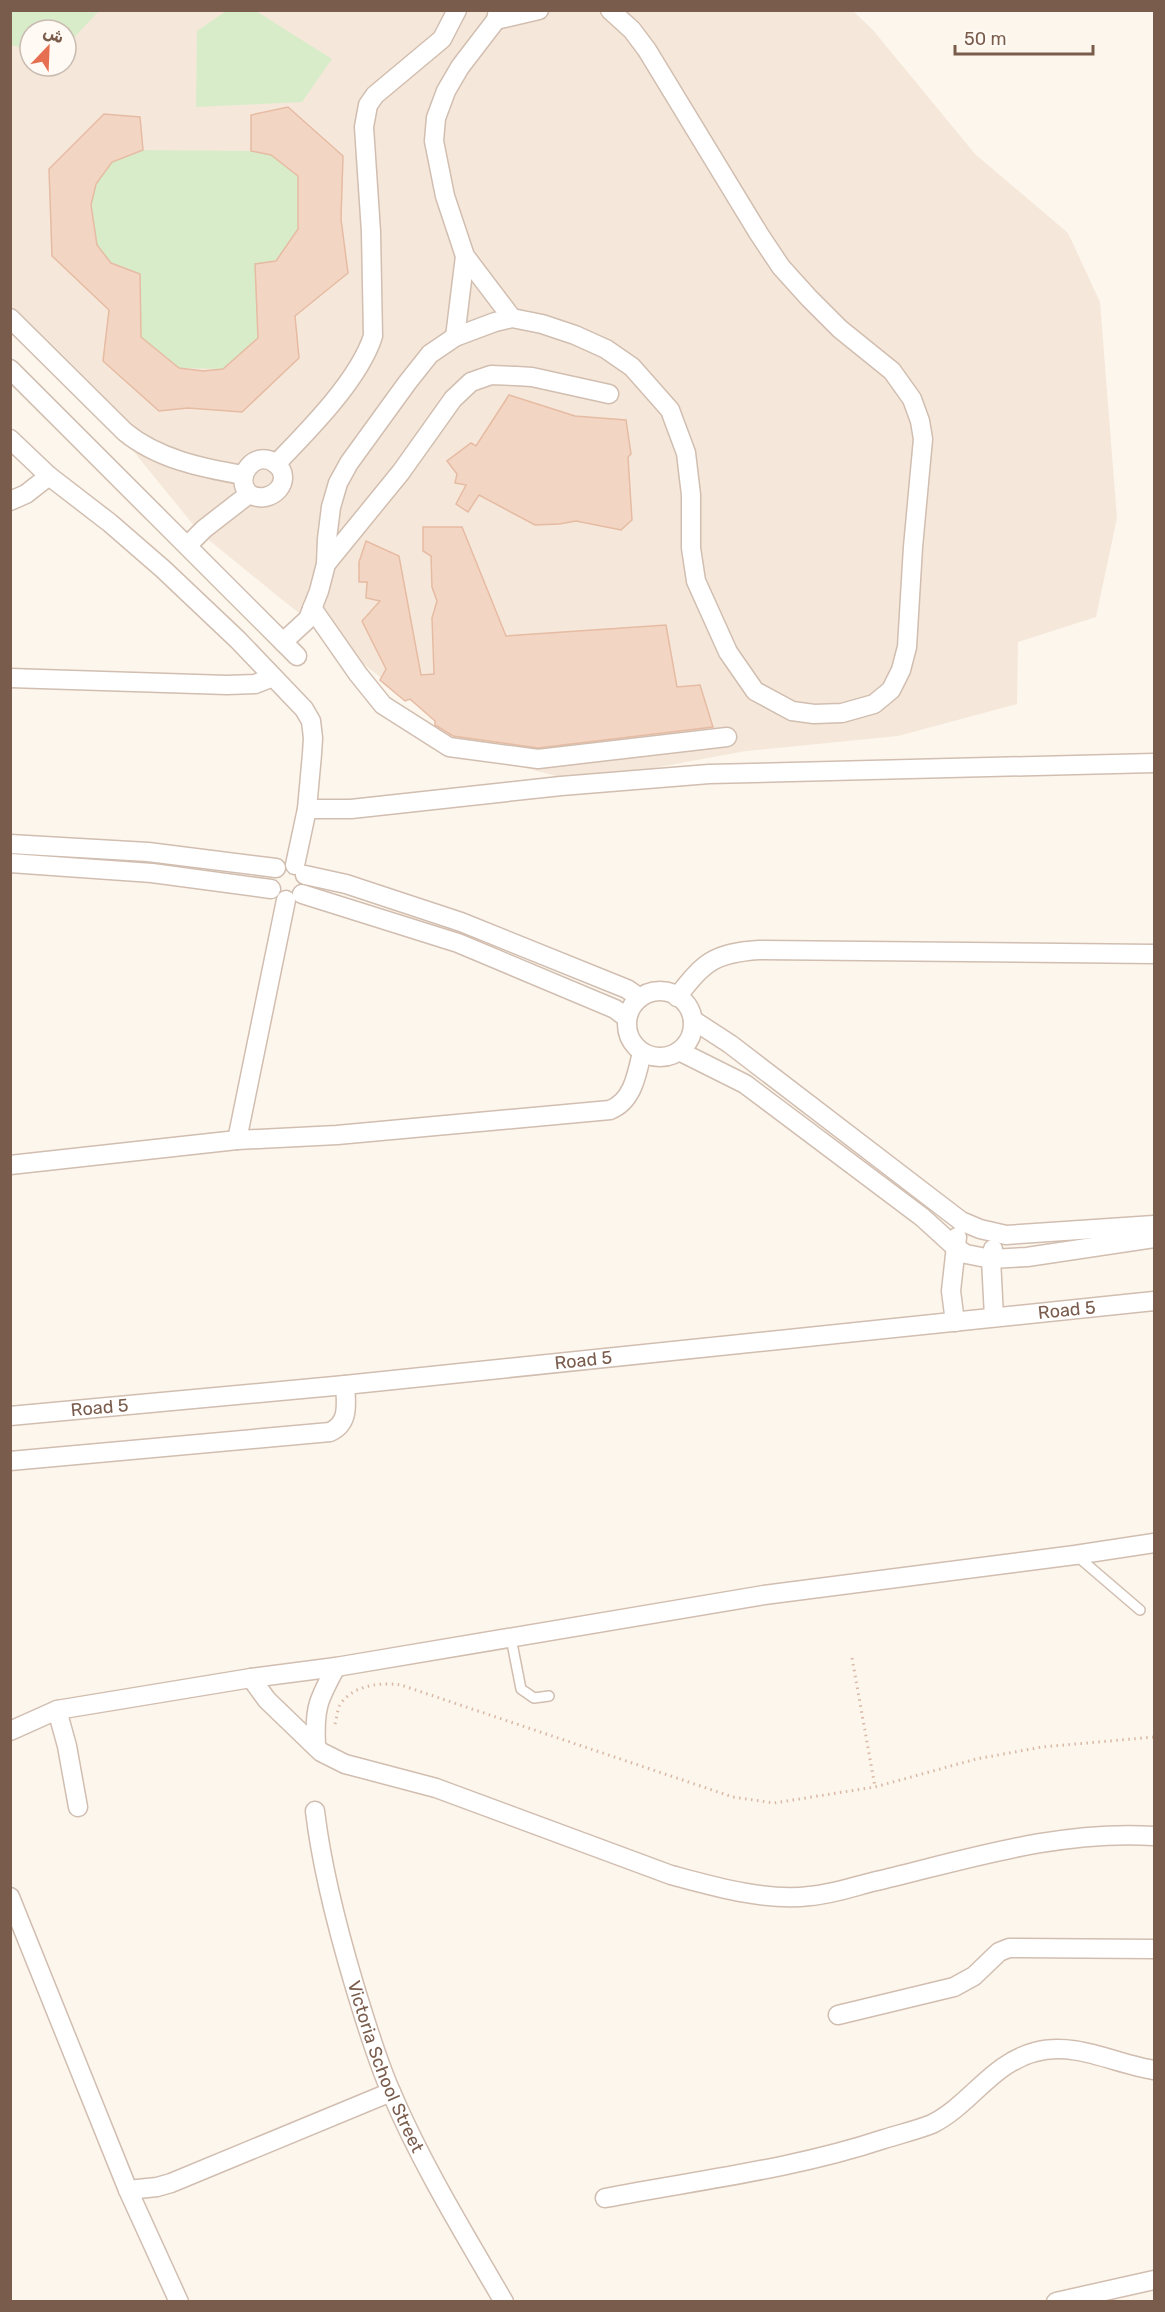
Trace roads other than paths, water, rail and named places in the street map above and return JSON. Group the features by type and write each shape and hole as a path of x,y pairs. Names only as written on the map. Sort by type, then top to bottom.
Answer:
{"street":[{"path":"276,464 303,436 347,383 367,352 373,336 371,214 364,127 368,105 375,95 441,39 458,10"},
{"path":"513,318 465,256 446,196 434,141 436,118 450,83 497,15 539,10"},
{"path":"283,642 308,620 327,564 327,539 338,483 349,463 430,354 455,337 495,322 513,318 542,324 606,350 632,367 670,410 686,453 691,495 691,548 696,581 728,652 755,691 792,711 814,714 842,713 874,704 891,690 901,670 907,647 923,439 920,421 912,399 892,371 840,329 781,267 647,50 632,30 610,10"},
{"path":"455,337 465,256"},
{"path":"10,318 125,432 141,445 186,462 243,476"},
{"path":"10,369 297,656"},
{"path":"327,564 401,472 453,399 471,382 492,375 516,376 609,394"},
{"path":"10,440 49,476 110,523 163,569 273,676 296,700 310,721 313,746 300,870 307,882 286,894 237,1140"},
{"path":"267,460 276,464 280,469 282,479 278,491 262,499 249,494 243,484 246,469 255,461 267,460"},
{"path":"10,501 26,494 49,476"},
{"path":"188,545 204,529 249,494"},
{"path":"312,608 358,674 383,705 449,747 538,759 727,737"},
{"path":"10,678 227,685 255,684 273,676"},
{"path":"307,809 351,809 561,786 709,774 1155,763"},
{"path":"627,1018 615,1009 458,943 342,904 152,873 13,863 13,844 148,852 276,868 289,864 300,870 461,922 627,989 640,998"},
{"path":"276,868 270,881 286,894"},
{"path":"677,997 703,967 722,955 759,950 1155,954"},
{"path":"658,992 677,997 690,1011 693,1020 690,1038 679,1051 667,1057 655,1057 642,1052 633,1043 627,1031 627,1018 632,1007 640,998 658,992"},
{"path":"693,1020 730,1044 961,1221 980,1229 1006,1235 1155,1225"},
{"path":"679,1051 745,1084 922,1217 966,1254 991,1259 1043,1256 1155,1238"},
{"path":"10,1165 237,1140 336,1135 610,1110 619,1107 631,1090 642,1052"},
{"path":"954,1322 951,1292 955,1246 961,1221"},
{"path":"994,1317 991,1259 998,1233"},
{"name":"Road 5","path":"10,1416 1155,1301"},
{"path":"10,1461 330,1432 341,1424 345,1415 345,1384"},
{"path":"10,1731 57,1710 251,1678 336,1667 764,1595 1155,1543"},
{"path":"316,1746 314,1723 316,1709 321,1693 336,1667"},
{"path":"251,1678 267,1700 321,1752 345,1764 436,1788 671,1875 704,1884 781,1896 810,1897 1030,1843 1107,1834 1155,1836"},
{"path":"57,1710 67,1746 78,1808"},
{"name":"Victoria School Street","path":"315,1810 321,1857 344,1949 363,2014 391,2092 445,2201 504,2301"},
{"path":"10,1898 128,2190 179,2301"},
{"path":"838,2016 954,1987 974,1976 999,1952 1009,1948 1155,1949"},
{"path":"605,2198 838,2154 932,2124 968,2098 999,2069 1016,2058 1035,2051 1076,2050 1155,2070"},
{"path":"128,2190 171,2183 391,2092"},
{"path":"1056,2301 1155,2280"}],"lane":[{"path":"1075,1555 1140,1610"},
{"path":"511,1638 521,1689 534,1698 549,1696"}]}
